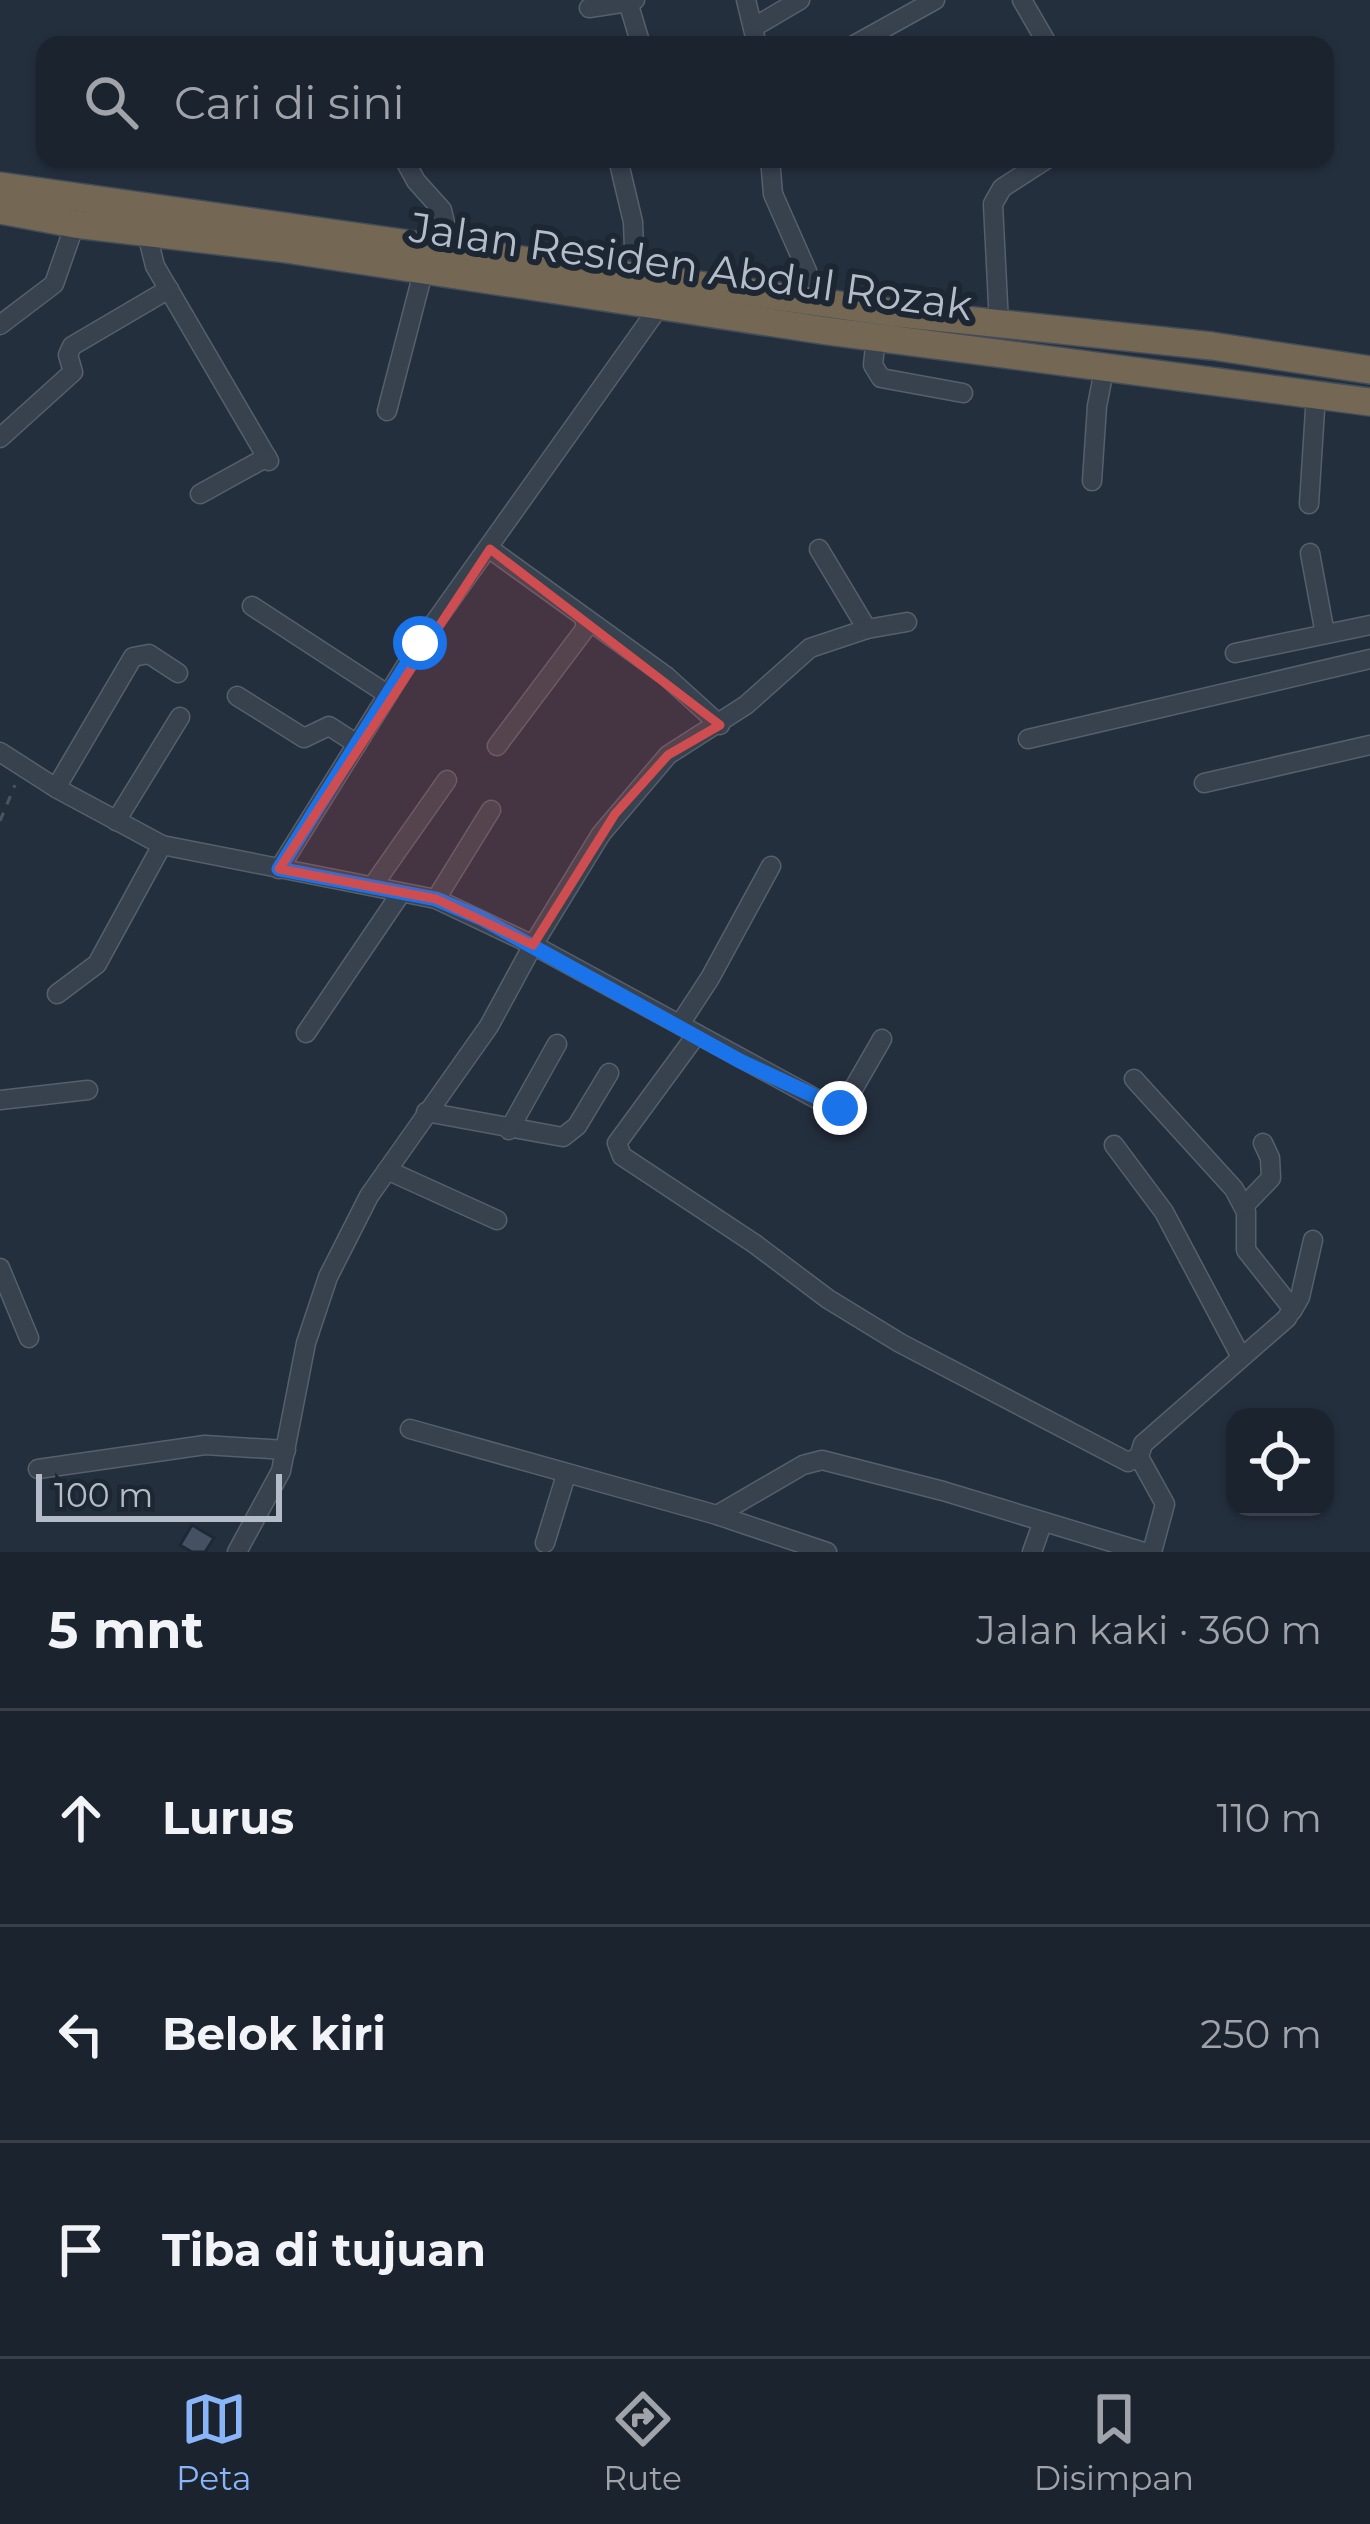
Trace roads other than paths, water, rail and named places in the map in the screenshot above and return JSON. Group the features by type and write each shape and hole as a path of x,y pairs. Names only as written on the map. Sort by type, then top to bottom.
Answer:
{"highway":[{"name":"Jalan Residen Abdul Rozak","path":"0,186 430,261 659,307 1370,402"},
{"name":"Jalan Residen Abdul Rozak","path":"0,210 147,234 279,248 635,274 1370,370"}],"street":[{"path":"746,0 755,36 800,0"},
{"path":"870,36 935,0"},
{"path":"1022,0 1043,36"},
{"path":"589,8 631,1 639,36"},
{"path":"387,411 430,261 445,230 445,217 410,168"},
{"path":"620,168 633,222 635,274"},
{"path":"771,168 773,194 807,271 809,300"},
{"path":"999,324 993,204 1002,188 1034,168"},
{"path":"0,325 54,284 75,224"},
{"path":"147,234 155,266 268,459 200,494"},
{"path":"0,438 73,372 68,355 72,346 169,289"},
{"path":"279,869 388,694 659,307"},
{"path":"875,337 873,365 881,378 963,393"},
{"path":"1092,481 1105,365"},
{"path":"1309,504 1316,394"},
{"path":"490,549 666,676 719,725"},
{"path":"819,549 867,629"},
{"path":"1310,553 1325,634"},
{"path":"252,606 388,694"},
{"path":"497,746 585,629 585,619"},
{"path":"237,1552 273,1489 316,1310 348,1237 386,1170 489,1025 532,945 615,814 668,755 719,725 796,657 867,629 907,622"},
{"path":"1234,653 1370,625"},
{"path":"56,788 133,657 149,654 178,673"},
{"path":"1028,740 1370,658"},
{"path":"237,696 304,738 327,726 357,744"},
{"path":"116,820 180,717"},
{"path":"1204,783 1370,745"},
{"path":"0,752 162,845 436,899 532,945 740,1061 837,1109 844,1105 881,1039"},
{"path":"374,884 447,781"},
{"path":"436,899 491,810"},
{"path":"57,994 98,964 162,845"},
{"path":"771,866 710,978 689,1029 617,1143 622,1156 828,1299 1128,1462 1139,1457 1145,1440 1292,1311 1300,1297 1312,1240"},
{"path":"306,1033 401,893"},
{"path":"509,1130 557,1044"},
{"path":"426,1112 509,1130 568,1136 609,1073"},
{"path":"1133,1079 1234,1189 1244,1206 1246,1250 1286,1296 1292,1311"},
{"path":"0,1100 88,1090"},
{"path":"1244,1206 1271,1178 1263,1143"},
{"path":"1114,1145 1164,1212 1241,1358"},
{"path":"386,1170 497,1220"},
{"path":"0,1268 29,1338"},
{"path":"410,1429 717,1515 827,1552"},
{"path":"38,1468 205,1444 286,1450"},
{"path":"717,1515 803,1465 822,1460 1148,1552 1164,1499 1139,1457"},
{"path":"545,1543 566,1474"},
{"path":"1032,1552 1042,1524"}]}
